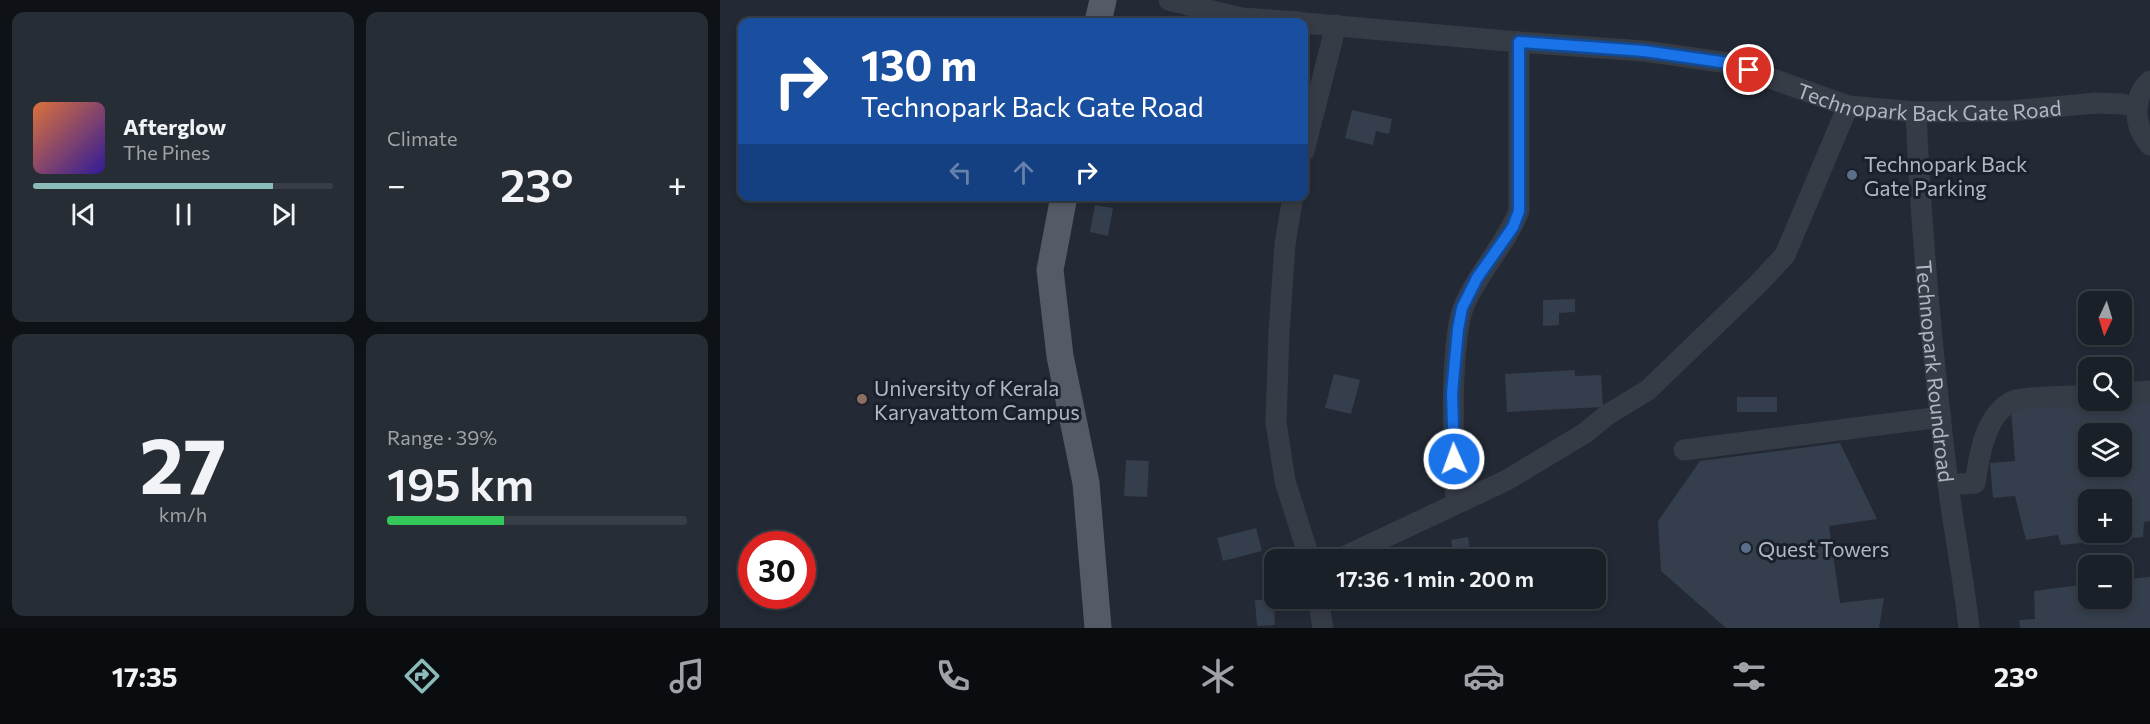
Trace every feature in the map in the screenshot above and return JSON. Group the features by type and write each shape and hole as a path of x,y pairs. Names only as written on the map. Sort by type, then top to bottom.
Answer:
{"main road":[{"path":"1099,18 1103,0"},
{"path":"1063,201 1050,270 1060,357 1086,483 1098,628"}],"street":[{"path":"1169,0 1241,18"},
{"name":"Technopark Back Gate Road","path":"1308,23 1644,51 1728,63 1848,106 1916,112 2011,111 2096,103 2137,107"},
{"path":"1308,135 1336,25"},
{"path":"1456,503 1452,393 1462,308 1477,278 1513,227 1519,211 1519,42"},
{"path":"2150,81 2140,96 2137,107 2141,131 2150,145"},
{"path":"1360,549 1507,480 1584,433 1607,415 1648,390 1785,255 1848,106"},
{"name":"Technopark Roundroad","path":"1916,112 1927,272 1941,417 1948,485 1964,580 1969,628"},
{"path":"1292,201 1285,244 1276,422 1285,482 1306,549"},
{"path":"2132,392 2150,391"},
{"path":"1948,485 1975,483 1980,450 1990,425 2005,407 2015,400 2078,396"},
{"path":"1684,450 1941,417"},
{"path":"1320,609 1323,628"}],"building":[{"path":"1352,110 1392,119 1389,134 1376,131 1373,145 1345,138"},
{"path":"1095,205 1113,208 1108,236 1090,232"},
{"path":"1575,299 1575,312 1559,313 1559,325 1543,326 1543,300"},
{"path":"1575,370 1575,376 1601,375 1603,407 1507,412 1505,374"},
{"path":"1334,374 1360,380 1351,414 1325,408"},
{"path":"1737,397 1777,397 1777,412 1737,412"},
{"path":"2150,399 2150,521 2144,522 2143,537 2132,538 2132,489 2078,489 2078,543 2082,543 2061,545 2058,535 2026,540 2015,496 1993,498 1990,463 2015,461 2011,409 2078,404 2078,411 2132,411 2132,400"},
{"name":"Quest Towers","path":"1840,443 1877,519 1829,526 1840,603 1884,598 1879,628 1726,628 1661,571 1658,521 1700,461"},
{"path":"1126,460 1149,461 1147,497 1124,496"},
{"path":"1256,528 1262,551 1223,561 1217,538"},
{"path":"1468,537 1470,549 1452,549 1451,540"},
{"path":"2150,577 2150,628 2020,628 2019,620 2035,619 2034,591 2078,585 2078,609 2132,609 2132,579"},
{"path":"1255,600 1264,600 1264,609 1274,609 1275,625 1257,626"}],"place":[{"name":"Technopark Back Gate Parking","path":"1852,175"},
{"name":"University of Kerala Karyavattom Campus","path":"862,399"},
{"name":"Quest Towers","path":"1746,548"}],"route":[{"path":"1454,459 1452,393 1462,308 1477,278 1513,227 1519,211 1519,42 1644,51 1728,63 1749,70"}]}
